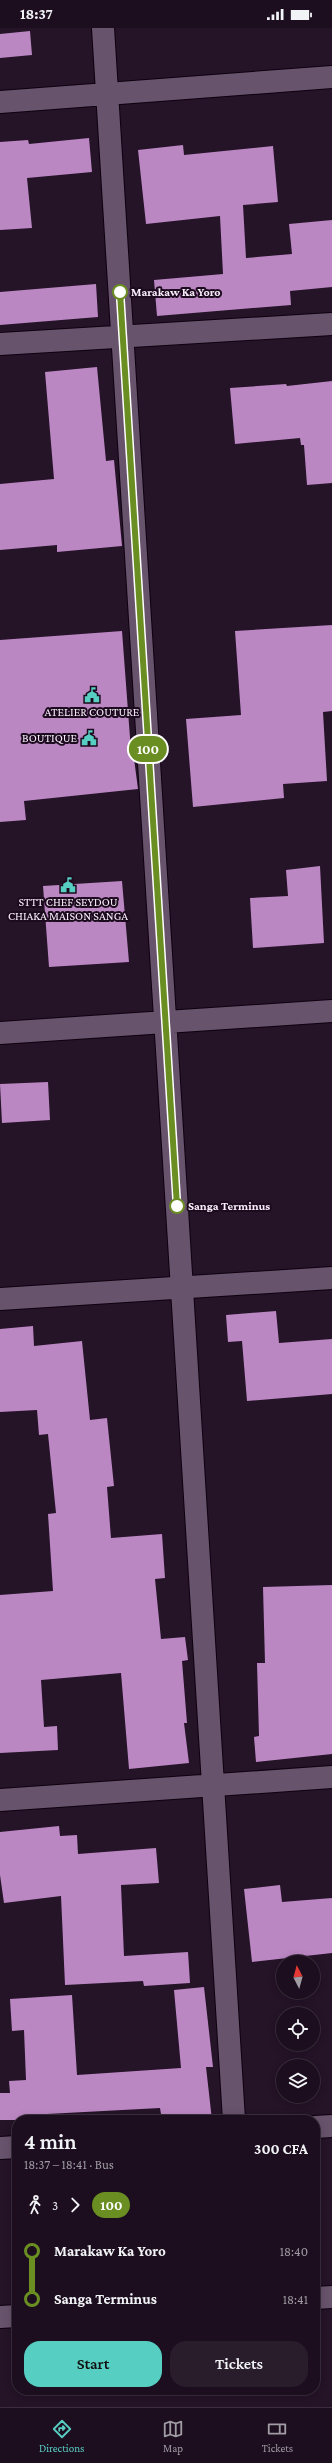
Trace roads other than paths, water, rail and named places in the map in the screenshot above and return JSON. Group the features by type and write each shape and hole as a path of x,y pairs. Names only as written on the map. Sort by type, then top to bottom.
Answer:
{"street":[{"path":"103,28 234,2115"},
{"path":"0,102 332,77"},
{"path":"0,344 332,324"},
{"path":"0,1033 332,1011"},
{"path":"0,1299 332,1278"},
{"path":"0,1800 332,1777"},
{"path":"320,2127 332,2126"},
{"path":"0,2148 12,2147"},
{"path":"320,2297 332,2296"},
{"path":"0,2317 12,2316"}],"place":[{"name":"Marakaw Ka Yoro","path":"120,292"},
{"name":"ATELIER COUTURE","path":"92,695"},
{"name":"BOUTIQUE","path":"89,738"},
{"name":"STTT CHEF SEYDOU CHIAKA MAISON SANGA","path":"68,885"},
{"name":"Sanga Terminus","path":"177,1206"}]}
